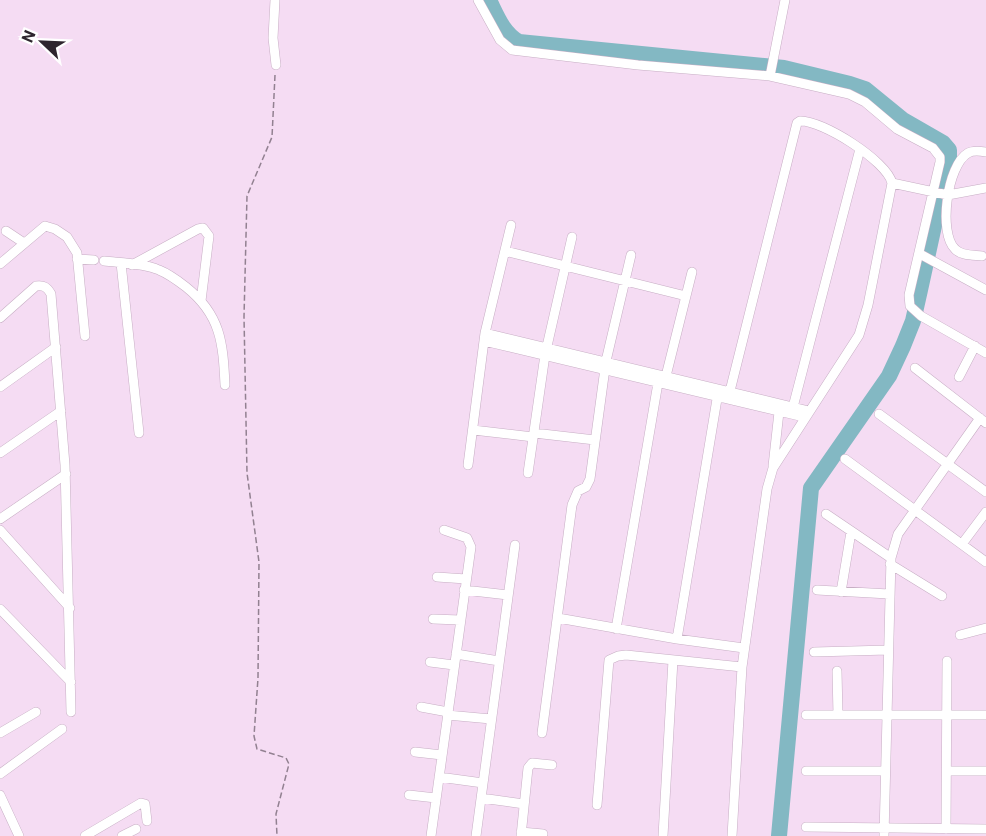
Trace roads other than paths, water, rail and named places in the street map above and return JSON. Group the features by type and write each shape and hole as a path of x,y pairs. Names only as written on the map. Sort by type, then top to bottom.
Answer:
{"street":[{"path":"275,0 273,38 276,65"},
{"path":"478,0 500,40 507,47 520,52 770,76 858,97 897,129 933,148 940,157 940,162 932,193 922,255 909,295 910,306 921,316 986,353"},
{"path":"770,76 785,0"},
{"path":"729,396 796,123 812,122 860,149 886,171 892,183 868,305 859,335 773,468"},
{"path":"792,411 860,149"},
{"path":"982,256 959,252 953,248 947,228 948,195 960,160 970,152 986,152"},
{"path":"892,183 948,195 986,188"},
{"path":"468,465 485,337 511,225"},
{"path":"0,264 45,226 67,237 73,244 77,259 85,336"},
{"path":"132,265 203,228 209,236 201,301"},
{"path":"6,231 24,243"},
{"path":"528,473 546,351 572,237"},
{"path":"505,251 686,296"},
{"path":"542,733 572,506 578,490 586,488 589,484 606,365 631,255"},
{"path":"922,255 986,290"},
{"path":"77,259 157,269 171,275 208,308 219,330 224,349 225,385"},
{"path":"121,263 139,433"},
{"path":"616,629 662,379 692,272"},
{"path":"0,318 36,286 48,288 51,294 66,474 71,712"},
{"path":"485,337 807,414"},
{"path":"958,377 975,346"},
{"path":"0,387 56,347"},
{"path":"884,832 890,561 898,534 983,420 915,369"},
{"path":"677,639 718,393"},
{"path":"729,396 779,412 792,411"},
{"path":"0,453 61,411"},
{"path":"732,836 744,648 763,513 773,468 779,412"},
{"path":"879,414 986,492"},
{"path":"473,429 596,440"},
{"path":"845,459 986,562"},
{"path":"0,519 66,474"},
{"path":"962,544 986,512"},
{"path":"826,514 942,596"},
{"path":"0,530 70,608"},
{"path":"431,836 471,547 470,542 461,534 444,530"},
{"path":"841,592 851,532"},
{"path":"476,836 515,545"},
{"path":"437,577 466,579"},
{"path":"464,590 508,595"},
{"path":"817,590 889,594"},
{"path":"0,609 71,682"},
{"path":"558,618 744,648"},
{"path":"433,619 460,620"},
{"path":"960,635 986,628"},
{"path":"814,652 888,650"},
{"path":"456,654 499,661"},
{"path":"597,805 609,660 626,655 742,667"},
{"path":"663,836 673,660"},
{"path":"946,829 947,661"},
{"path":"430,662 454,664"},
{"path":"837,671 838,715"},
{"path":"421,708 491,719"},
{"path":"0,733 36,712"},
{"path":"806,715 986,715"},
{"path":"0,774 62,729"},
{"path":"416,752 442,755"},
{"path":"543,834 521,834 528,768 532,763 552,765"},
{"path":"806,771 885,771"},
{"path":"947,771 986,771"},
{"path":"439,777 483,783"},
{"path":"0,795 19,836"},
{"path":"409,795 436,798"},
{"path":"481,798 524,804"},
{"path":"85,836 141,802 145,804 147,821"},
{"path":"806,826 884,832 986,829"},
{"path":"122,836 136,829"}],"waterway":[{"path":"489,0 505,29 519,42 784,68 850,84 865,89 903,120 943,143 949,150 913,321 903,346 889,376 811,488 779,836"}]}
